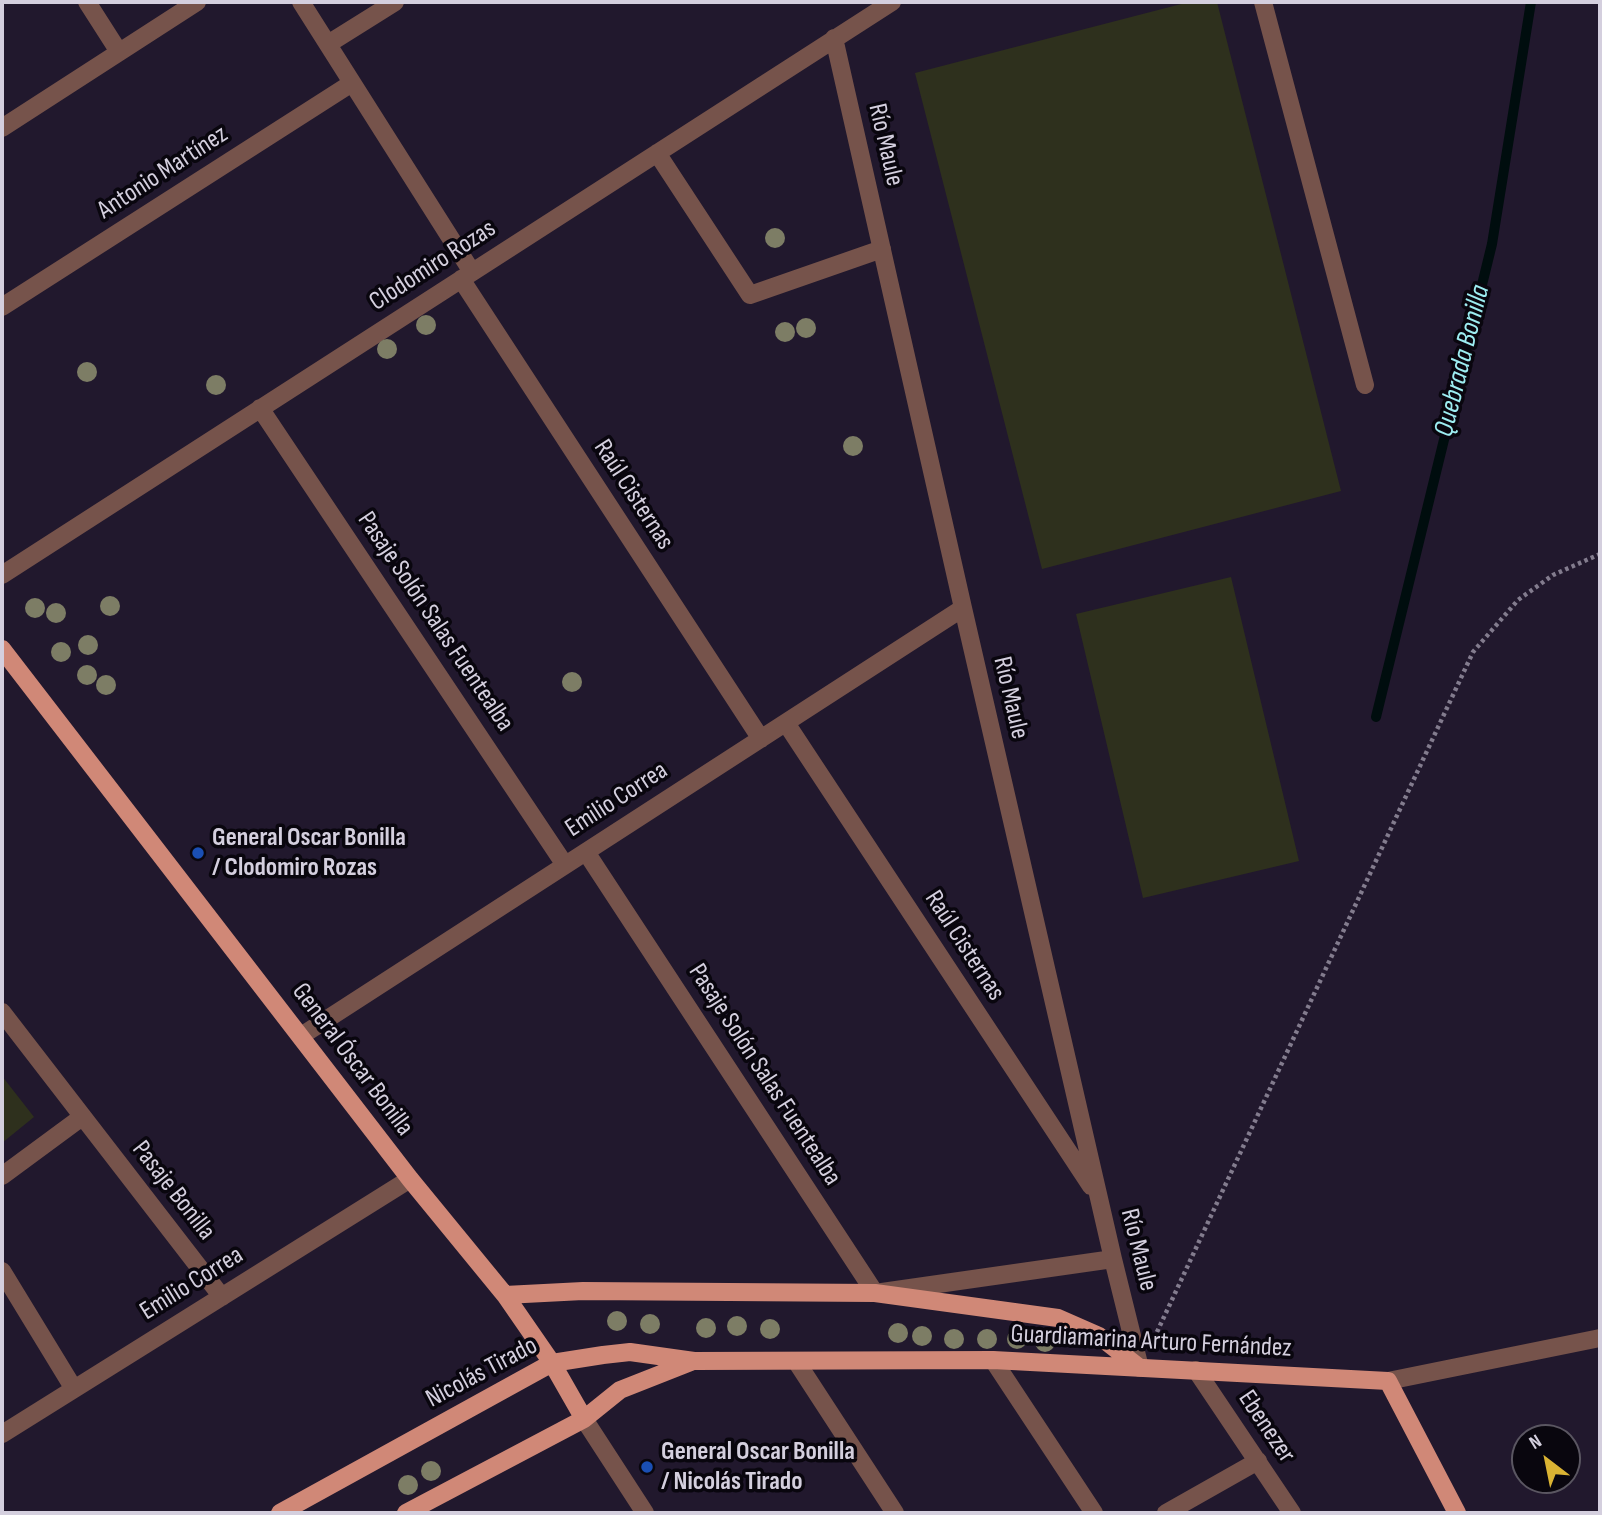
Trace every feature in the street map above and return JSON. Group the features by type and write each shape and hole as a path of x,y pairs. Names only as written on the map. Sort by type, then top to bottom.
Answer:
{"main road":[{"name":"General Óscar Bonilla","path":"2,649 410,1180 505,1295 552,1363 584,1419"},
{"path":"505,1295 583,1291 876,1293 1058,1318 1099,1336 1140,1368"},
{"name":"Nicolás Tirado","path":"280,1513 552,1363 630,1352 694,1361"},
{"name":"Guardiamarina Arturo Fernández","path":"694,1361 993,1360 1388,1381"},
{"path":"406,1513 584,1419 620,1390 694,1361"},
{"path":"1388,1381 1457,1513"}],"street":[{"path":"87,2 120,52"},
{"path":"2,128 197,2"},
{"name":"Raúl Cisternas","path":"301,2 466,275 761,739"},
{"path":"328,44 395,2"},
{"name":"Clodomiro Rozas","path":"2,575 834,38 864,10 892,2"},
{"path":"1263,2 1365,385"},
{"name":"Río Maule","path":"834,38 1140,1368"},
{"name":"Antonio Martínez","path":"2,307 352,83"},
{"path":"657,153 750,295 882,249"},
{"name":"Pasaje Solón Salas Fuentealba","path":"260,408 565,865"},
{"name":"Emilio Correa","path":"300,1036 963,608"},
{"name":"Raúl Cisternas","path":"786,723 1099,1198"},
{"name":"Pasaje Solón Salas Fuentealba","path":"586,852 876,1293"},
{"name":"Pasaje Bonilla","path":"2,1012 222,1297"},
{"path":"2,1176 82,1117"},
{"name":"Emilio Correa","path":"2,1434 410,1180"},
{"path":"876,1293 1113,1259"},
{"path":"2,1271 74,1389"},
{"name":"Guardiamarina Arturo Fernández","path":"1388,1381 1600,1338"},
{"path":"993,1360 1094,1513"},
{"path":"796,1361 895,1513"},
{"name":"Ebenezer","path":"1196,1370 1292,1513"},
{"name":"General Óscar Bonilla","path":"584,1419 645,1513"},
{"path":"1166,1513 1258,1461"}],"path":[{"path":"1140,1368 1473,652 1518,600 1553,575 1600,554"}],"green space":[{"path":"1189,2 1217,2 1341,491 1042,569 915,73"},
{"path":"1231,577 1299,861 1143,898 1076,614"},
{"path":"2,1076 34,1117 2,1143"}],"waterway":[{"name":"Quebrada Bonilla","path":"1376,717 1492,244 1531,2"}],"place":[{"name":"General Oscar Bonilla / Clodomiro Rozas","path":"198,853"},
{"name":"General Oscar Bonilla / Nicolás Tirado","path":"647,1467"}]}
